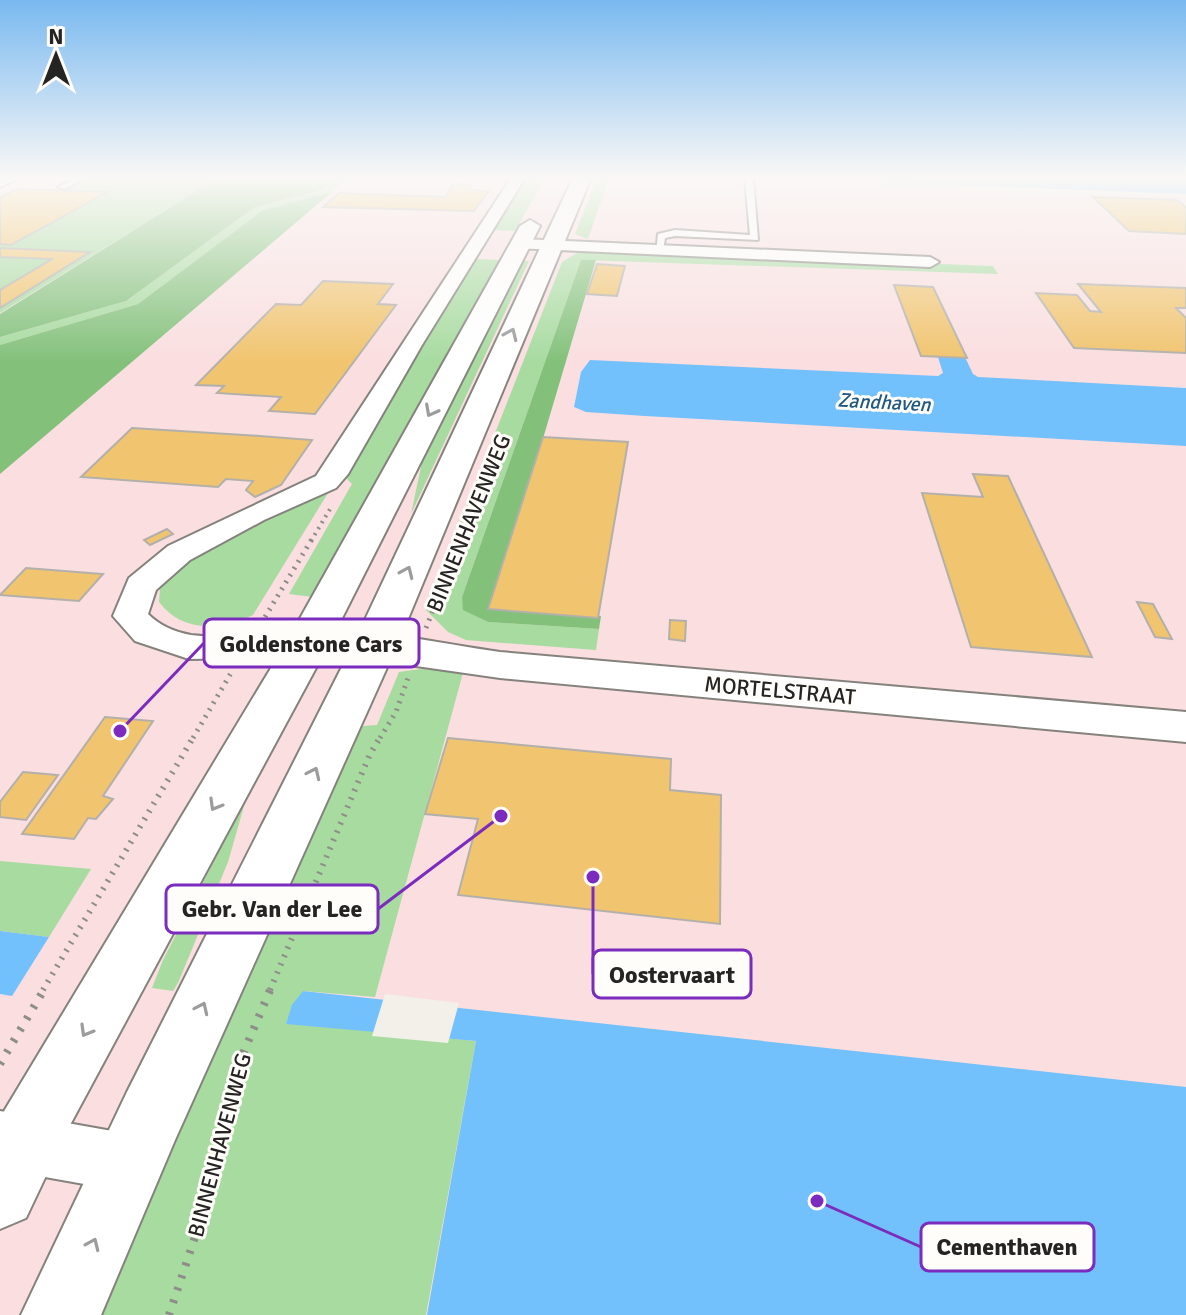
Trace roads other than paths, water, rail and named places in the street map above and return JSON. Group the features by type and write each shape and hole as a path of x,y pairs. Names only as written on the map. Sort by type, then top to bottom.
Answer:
{"main road":[{"name":"BINNENHAVENWEG","path":"61,1315 129,1163 396,648 536,239"},
{"name":"BINNENHAVENWEG","path":"8,1159 46,1101 539,239"}],"street":[{"path":"396,648 309,640 189,647 147,633 130,616 141,585 179,553 254,514 326,482 338,468 479,239"},
{"path":"536,244 930,262"},
{"name":"MORTELSTRAAT","path":"396,648 500,665 1186,727"},
{"path":"8,1159 129,1163"}],"lane":[{"path":"659,251 661,239"}],"water":[{"name":"Zandhaven","path":"937,354 964,355 973,374 978,377 1186,388 1186,446 645,416 586,412 574,407 581,372 590,360 938,376 943,373"},
{"path":"0,931 49,937 12,996 0,994"},
{"path":"303,991 1186,1087 1186,1315 427,1315 476,1041 286,1024 292,1005"}],"place":[{"name":"Goldenstone Cars","path":"120,731"},
{"name":"Gebr. Van der Lee","path":"501,816"},
{"name":"Oostervaart","path":"593,877"},
{"name":"Cementhaven","path":"817,1201"}]}
